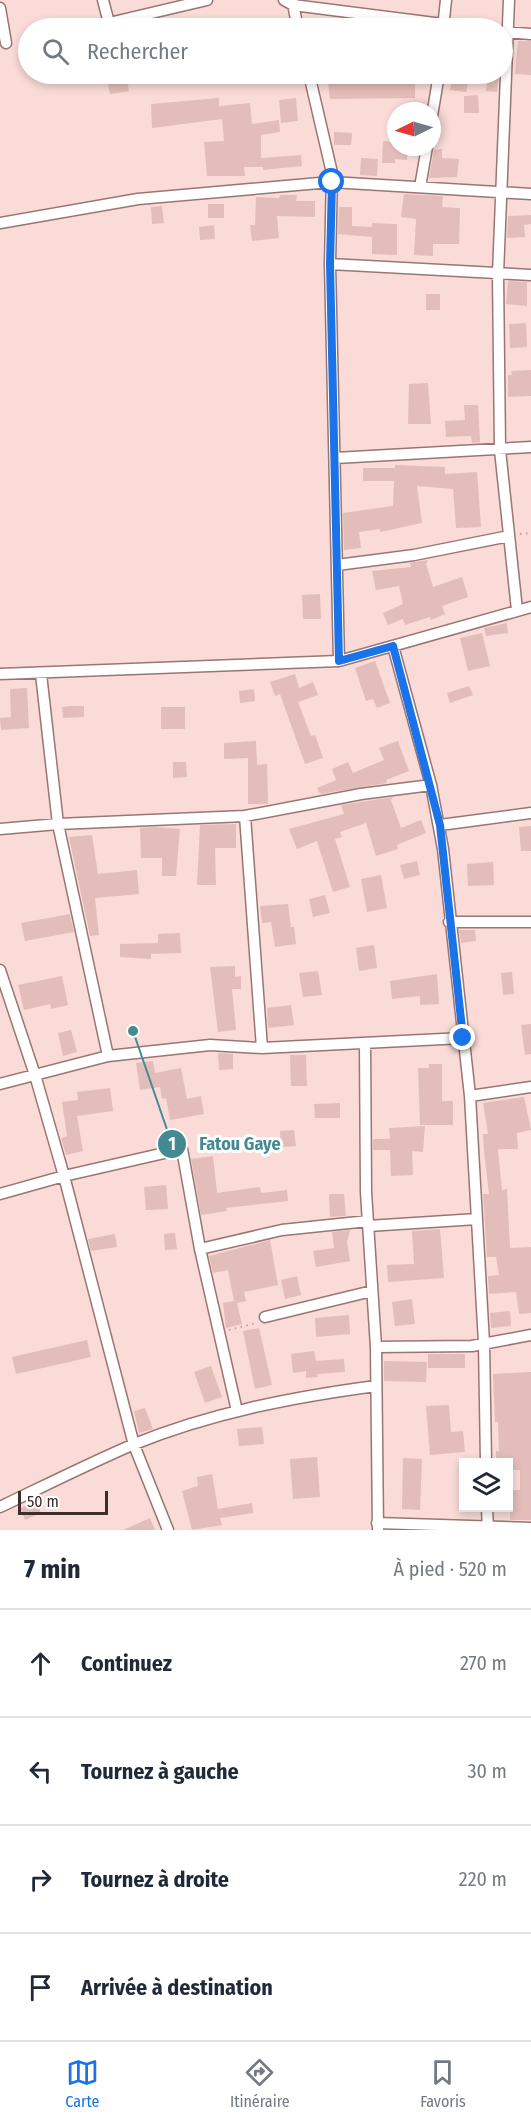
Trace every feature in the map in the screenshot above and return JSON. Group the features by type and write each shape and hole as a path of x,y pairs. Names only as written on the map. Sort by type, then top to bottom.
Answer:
{"street":[{"path":"103,0 108,18"},
{"path":"130,18 207,0"},
{"path":"444,18 446,0"},
{"path":"507,18 509,0"},
{"path":"295,18 290,2 392,18"},
{"path":"0,8 6,43"},
{"path":"513,33 531,34"},
{"path":"311,84 332,182 330,264 339,661"},
{"path":"434,102 437,84"},
{"path":"505,84 503,191 498,274 500,450 517,610"},
{"path":"420,187 425,156"},
{"path":"0,223 138,199 332,182 531,194"},
{"path":"330,264 531,275"},
{"path":"335,458 531,447"},
{"path":"337,565 414,555 509,536"},
{"path":"0,674 339,661 531,607"},
{"path":"393,646 440,825 470,1096 484,1343 486,1458"},
{"path":"41,674 58,824 108,1056"},
{"path":"0,829 58,824 245,816 361,794 431,785"},
{"path":"440,825 531,813"},
{"path":"245,816 262,1048"},
{"path":"449,922 531,922"},
{"path":"0,970 35,1075 64,1176 134,1445 168,1530"},
{"path":"0,1084 108,1056 210,1045 262,1048 463,1038"},
{"path":"365,1043 368,1223 376,1347 378,1526 531,1528"},
{"path":"470,1096 531,1087"},
{"path":"0,1194 64,1176 182,1149 200,1249 237,1411"},
{"path":"200,1249 282,1230 368,1223 477,1219"},
{"path":"265,1317 372,1291"},
{"path":"376,1347 472,1346 531,1335"},
{"path":"0,1507 134,1445 237,1411 291,1398 375,1386"},
{"path":"487,1512 488,1528"}],"path":[{"path":"220,1332 266,1321 265,1317"}],"building":[{"path":"518,41 531,41 531,75 515,74"},
{"path":"108,84 128,84 129,91 110,94"},
{"path":"328,84 415,84 415,98 330,99"},
{"path":"451,84 468,84 466,92 450,90"},
{"path":"487,84 498,84 497,92 486,91"},
{"path":"478,95 479,113 464,113 464,96"},
{"path":"219,98 219,106 250,103 252,124 279,120 280,132 261,135 261,158 301,155 302,166 263,170 263,167 244,167 245,176 207,176 204,142 224,141 222,119 152,128 151,104"},
{"path":"296,98 298,121 281,123 279,100"},
{"path":"334,132 352,133 351,145 334,145"},
{"path":"383,141 387,141 387,156 407,156 407,160 395,159 395,163 382,163"},
{"path":"441,149 442,158 459,159 457,177 429,178 433,156 441,156"},
{"path":"361,158 378,159 377,176 360,175"},
{"path":"404,194 443,196 442,207 460,208 459,244 433,244 433,256 414,255 416,219 401,217"},
{"path":"280,195 297,195 296,201 315,201 315,217 277,216 279,238 252,241 250,225 255,225 256,197 279,198"},
{"path":"208,204 224,204 224,218 208,218"},
{"path":"162,206 164,223 152,224 151,207"},
{"path":"339,207 352,207 352,226 372,227 372,223 397,224 397,255 372,254 372,237 338,234"},
{"path":"531,215 531,224 524,225 525,237 507,238 508,216"},
{"path":"214,225 215,239 200,240 199,227"},
{"path":"508,281 527,282 527,306 506,304"},
{"path":"426,294 440,294 440,310 426,310"},
{"path":"526,323 527,347 510,348 509,324"},
{"path":"531,370 531,396 508,397 508,375 512,375 511,371"},
{"path":"428,383 431,424 408,424 409,384"},
{"path":"464,405 478,405 480,442 472,443 471,436 446,437 445,421 465,420"},
{"path":"395,465 445,467 445,474 477,472 481,527 456,528 453,489 417,486 422,523 380,532 380,529 359,532 361,548 344,550 343,513 393,506 394,481 363,481 363,468 395,468"},
{"path":"428,560 426,564 433,587 462,577 468,597 442,606 445,614 431,620 430,617 405,625 403,619 388,625 383,613 403,604 399,586 376,590 372,571 411,567 410,563"},
{"path":"320,594 321,619 303,619 302,595"},
{"path":"507,623 508,633 486,636 484,628"},
{"path":"482,633 490,666 468,671 460,638"},
{"path":"375,661 390,703 377,708 373,699 366,701 355,668"},
{"path":"295,674 299,688 313,682 318,695 298,702 311,736 315,735 323,758 305,764 280,694 275,696 270,682"},
{"path":"469,686 473,695 450,703 447,693"},
{"path":"27,688 29,728 1,730 0,718 11,717 10,689"},
{"path":"254,689 255,701 240,703 239,691"},
{"path":"84,706 84,717 63,718 62,707"},
{"path":"161,707 185,707 185,729 161,729"},
{"path":"256,741 257,765 267,764 268,804 248,804 248,758 224,759 224,743"},
{"path":"398,741 409,771 386,780 387,783 320,794 317,788 336,780 332,769 348,762 353,773 384,760 379,748"},
{"path":"173,762 186,762 187,777 173,778"},
{"path":"393,797 391,800 401,828 421,820 426,833 397,845 398,849 376,856 366,823 340,832 342,837 335,839 350,887 333,892 317,841 297,849 289,829 344,814 341,805"},
{"path":"236,824 236,848 215,848 216,885 197,885 200,825"},
{"path":"531,826 531,851 521,851 519,827"},
{"path":"140,828 180,829 176,876 162,876 162,858 141,858"},
{"path":"92,835 98,874 137,870 139,894 95,898 99,935 90,936 69,837"},
{"path":"417,861 420,875 404,879 400,865"},
{"path":"493,862 494,885 468,886 467,864"},
{"path":"381,875 387,908 367,912 361,879"},
{"path":"325,895 330,913 313,917 309,899"},
{"path":"288,904 296,944 275,947 271,922 262,923 260,906"},
{"path":"70,914 74,932 25,941 21,923"},
{"path":"459,930 475,930 476,941 461,943"},
{"path":"180,933 181,953 151,954 151,959 120,957 120,944 158,943 158,934"},
{"path":"374,945 377,968 359,971 356,948"},
{"path":"235,966 235,977 241,976 241,989 232,989 236,1030 218,1032 210,967"},
{"path":"318,971 322,995 303,997 299,973"},
{"path":"512,972 514,994 503,995 501,973"},
{"path":"437,974 439,1004 420,1005 420,996 392,999 390,981"},
{"path":"62,976 68,1005 51,1009 50,1004 24,1010 18,985"},
{"path":"291,1005 294,1025 268,1028 267,1008"},
{"path":"531,1024 531,1054 525,1055 521,1025"},
{"path":"71,1030 77,1052 63,1056 58,1033"},
{"path":"218,1053 233,1054 233,1069 219,1070"},
{"path":"290,1055 306,1055 307,1086 291,1086"},
{"path":"153,1061 155,1073 181,1068 187,1099 201,1096 204,1114 170,1120 166,1098 162,1099 160,1087 140,1090 136,1063"},
{"path":"429,1064 442,1064 442,1101 453,1101 453,1125 420,1125 418,1068 429,1068"},
{"path":"110,1088 113,1111 77,1116 83,1151 66,1155 61,1138 67,1136 62,1102 78,1100 77,1092"},
{"path":"524,1097 531,1130 517,1133 518,1149 498,1149 502,1190 507,1189 510,1248 531,1247 531,1313 519,1314 516,1292 489,1294 488,1276 499,1275 496,1257 487,1257 483,1194 489,1194 483,1134 488,1134 483,1103"},
{"path":"340,1103 340,1118 315,1118 314,1104"},
{"path":"425,1126 423,1152 412,1151 413,1175 391,1176 390,1150 373,1150 373,1139 390,1139 389,1128"},
{"path":"294,1130 296,1146 281,1147 280,1131"},
{"path":"213,1156 217,1193 260,1187 261,1193 287,1190 288,1201 226,1208 227,1211 201,1215 191,1159"},
{"path":"166,1185 168,1209 146,1210 144,1187"},
{"path":"329,1194 344,1194 346,1216 330,1217"},
{"path":"440,1229 444,1278 388,1282 387,1265 414,1264 412,1231"},
{"path":"350,1230 347,1242 350,1261 316,1267 313,1251 334,1248 332,1232"},
{"path":"175,1233 177,1249 165,1250 164,1234"},
{"path":"115,1234 117,1247 91,1251 88,1239"},
{"path":"270,1240 278,1285 244,1292 246,1301 237,1303 242,1324 226,1328 223,1303 234,1301 228,1270 213,1273 209,1256"},
{"path":"297,1276 301,1295 285,1299 281,1280"},
{"path":"412,1299 415,1324 395,1326 392,1302"},
{"path":"510,1311 511,1326 491,1328 490,1313"},
{"path":"349,1315 350,1334 316,1337 315,1318"},
{"path":"259,1328 272,1385 255,1389 243,1331"},
{"path":"87,1340 91,1357 16,1374 12,1357"},
{"path":"314,1351 316,1361 344,1359 345,1372 317,1374 318,1377 306,1378 306,1371 293,1373 291,1354"},
{"path":"428,1354 465,1354 465,1368 428,1368"},
{"path":"384,1361 427,1362 426,1382 384,1381"},
{"path":"211,1366 222,1397 205,1403 194,1372"},
{"path":"531,1372 531,1520 510,1520 510,1512 513,1512 513,1490 520,1490 520,1470 513,1470 513,1458 496,1458 496,1451 499,1451 498,1422 495,1422 493,1374"},
{"path":"449,1405 451,1432 463,1431 465,1452 430,1455 426,1406"},
{"path":"145,1408 153,1429 139,1433 134,1411"},
{"path":"262,1427 264,1444 239,1446 237,1429"},
{"path":"317,1457 320,1497 293,1499 290,1459"},
{"path":"403,1458 422,1459 420,1510 402,1509"},
{"path":"212,1474 218,1509 252,1503 253,1513 220,1518 222,1525 192,1530 182,1491 198,1486 197,1477"},
{"path":"36,1501 41,1513 25,1520 20,1508"},
{"path":"150,1518 155,1530 123,1530"}],"place":[{"name":"Fatou Gaye","path":"133,1031"}],"route":[{"path":"332,182 330,264 339,661 393,646 440,825 463,1038"}]}
